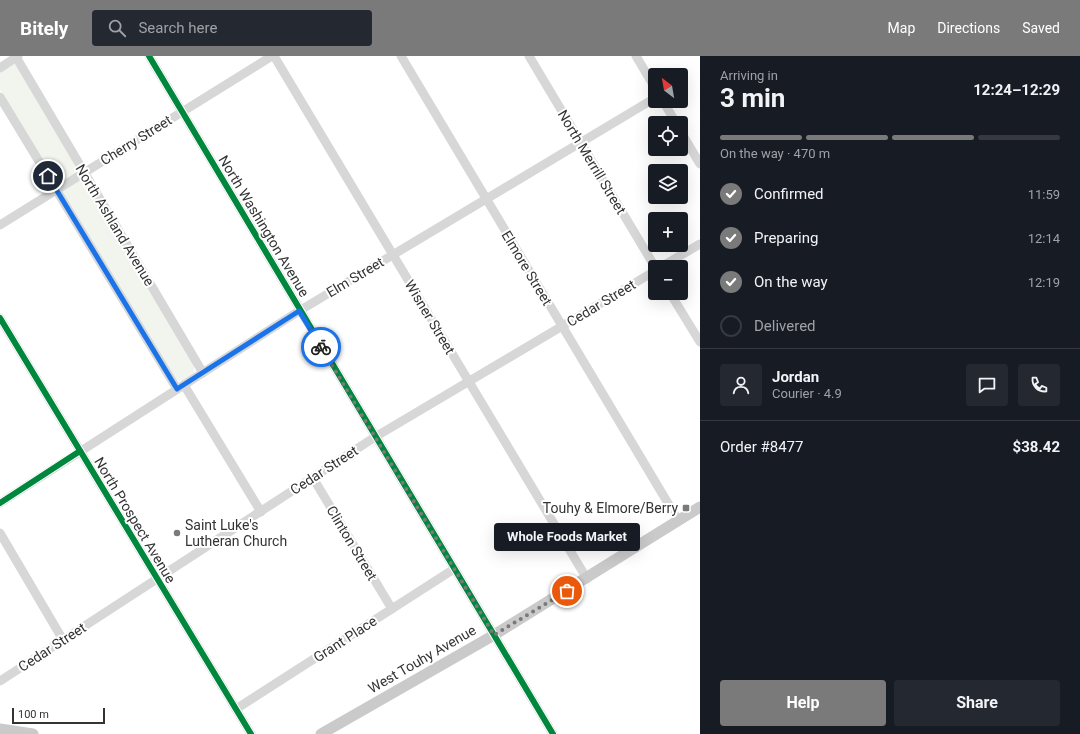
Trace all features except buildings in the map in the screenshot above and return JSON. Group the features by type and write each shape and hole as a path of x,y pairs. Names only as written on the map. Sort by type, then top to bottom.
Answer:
{"main road":[{"name":"West Touhy Avenue","path":"321,734 494,635 700,506"},
{"path":"0,729 33,734"}],"street":[{"name":"North Washington Avenue","path":"148,56 553,734"},
{"name":"Cherry Street","path":"0,225 273,56"},
{"name":"Wisner Street","path":"273,56 587,578"},
{"name":"Elmore Street","path":"401,56 678,520"},
{"name":"North Merrill Street","path":"529,56 651,260"},
{"path":"636,56 648,76"},
{"path":"0,68 17,57"},
{"name":"North Ashland Avenue","path":"17,57 84,173 203,372"},
{"path":"0,97 57,190 261,512"},
{"name":"Elm Street","path":"0,503 299,311 648,102"},
{"path":"688,144 700,164"},
{"path":"673,260 700,244"},
{"name":"Cedar Street","path":"0,681 375,437 648,275"},
{"path":"674,300 700,342"},
{"name":"North Prospect Avenue","path":"0,318 251,734"},
{"name":"Clinton Street","path":"313,478 392,609"},
{"path":"0,533 63,640"},
{"name":"Grant Place","path":"236,709 454,569"}],"shaded area":[{"path":"15,64 194,365 194,373 183,381 177,380 172,375 0,90 0,72"}],"cycle path":[{"path":"149,56 553,734"},
{"path":"0,318 251,734"},
{"path":"0,503 80,451"}],"way so far":[{"path":"321,347 494,635 567,591"}],"place":[{"name":"Touhy & Elmore/Berry","path":"686,508"},
{"name":"Saint Luke's Lutheran Church","path":"177,533"},
{"name":"Whole Foods Market","path":"567,591"}],"route":[{"path":"48,176 177,389 299,311 321,347"}]}
